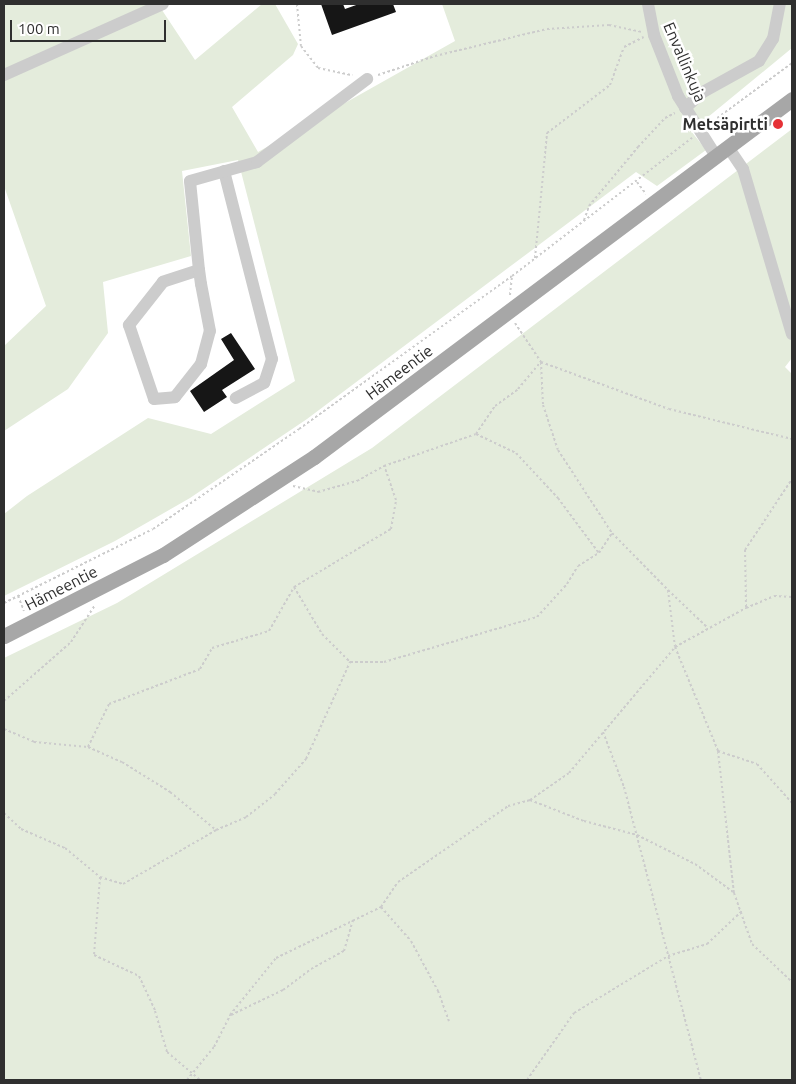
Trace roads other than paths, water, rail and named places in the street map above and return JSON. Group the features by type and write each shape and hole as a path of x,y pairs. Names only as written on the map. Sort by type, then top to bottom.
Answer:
{"main road":[{"name":"Hämeentie","path":"4,636 163,556 298,468 792,99"}],"street":[{"path":"4,76 163,4"},
{"name":"Envallinkuja","path":"648,4 654,35 686,108 700,131 743,169 792,334"},
{"path":"686,108 703,92 759,61 773,39 780,4"},
{"path":"199,270 163,282 129,325 154,400 175,397 201,364 210,331 199,270 190,181 257,162 367,79"},
{"path":"224,171 272,359 264,382 236,398"}],"place":[{"name":"Metsäpirtti","path":"778,124"}]}
